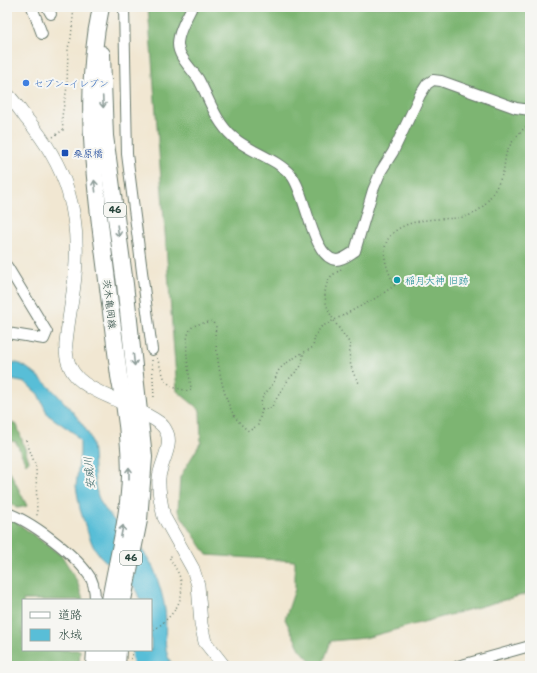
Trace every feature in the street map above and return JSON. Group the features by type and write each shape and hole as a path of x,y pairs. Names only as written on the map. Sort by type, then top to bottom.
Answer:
{"main road":[{"name":"茨木亀岡線","path":"102,7 95,36 91,66 90,135 95,187 119,376 125,405 130,476 132,516 114,577 119,599"},
{"name":"茨木亀岡線","path":"102,7 102,69 105,136 140,412 144,457 132,516 119,599"},
{"path":"103,666 104,651"},
{"path":"117,666 118,651"}],"street":[{"path":"32,7 32,12 42,34"},
{"path":"124,7 127,154 152,350"},
{"path":"192,7 178,43 180,54 199,80 212,110 232,137 287,171 297,182 314,235 327,256 340,259 355,251 373,190 381,171 393,152 420,95 427,84 433,80 441,81 505,105 530,110"},
{"path":"10,102 41,136 66,182 74,210 76,263 65,348 70,366 78,379 89,388 160,423 168,435 168,449 159,477 162,508 164,516 193,569 198,585 201,624 205,642 224,666"},
{"path":"7,266 47,332 44,339 7,333"},
{"path":"7,513 15,516 69,554 88,574 94,588 95,599"},
{"path":"458,666 486,662 530,646"},
{"path":"91,666 92,651"}],"path":[{"path":"52,137 63,130 62,116 67,87 68,48 71,38 74,7"},
{"path":"395,286 384,258 383,249 386,240 393,231 416,222 436,219 456,219 469,215 480,209 502,175 506,153 516,136 530,123"},
{"path":"340,259 341,270 330,278 325,294 326,306 351,345 349,352 353,375 360,384"},
{"path":"152,350 155,350 157,353 160,369 172,387 188,391 191,389 187,363 187,337 190,329 194,325 212,321 216,327 215,334 221,384 236,419 249,431 258,425 262,410 261,401 264,393 274,382 278,371 289,361 313,347 317,331 321,327 335,321 378,297 398,283"},
{"path":"152,350 154,398"},
{"path":"262,410 270,408 289,378 298,371 303,362 303,353"},
{"path":"26,440 36,467 36,530"},
{"path":"152,632 172,614 181,601 182,581 169,557 179,553"}],"green space":[{"path":"148,7 530,7 530,593 365,638 331,641 322,666 315,666 300,649 285,619 295,589 295,561 207,555 178,511 180,477 201,442 200,410 177,391"},
{"path":"7,421 17,425 29,461 26,464 16,442 7,440"},
{"path":"9,470 27,506 18,508 7,502 7,471"},
{"path":"7,518 12,519 62,556 77,581 83,599 22,599 22,651 80,651 79,666 7,666"}],"water":[{"path":"7,363 20,364 30,370 61,399 87,432 91,440 96,488 101,503 108,513 140,548 153,567 162,594 166,617 165,640 167,654 174,666 144,666 143,651 152,651 152,599 140,599 135,588 101,557 93,546 80,509 76,486 80,441 74,433 48,415 38,394 26,383 7,379"}],"waterway":[{"name":"安威川","path":"140,651 141,666"}],"place":[{"name":"セブン-イレブン","path":"26,83"},
{"name":"桑原橋","path":"65,153"},
{"name":"稲月大神 旧跡","path":"397,280"}]}
